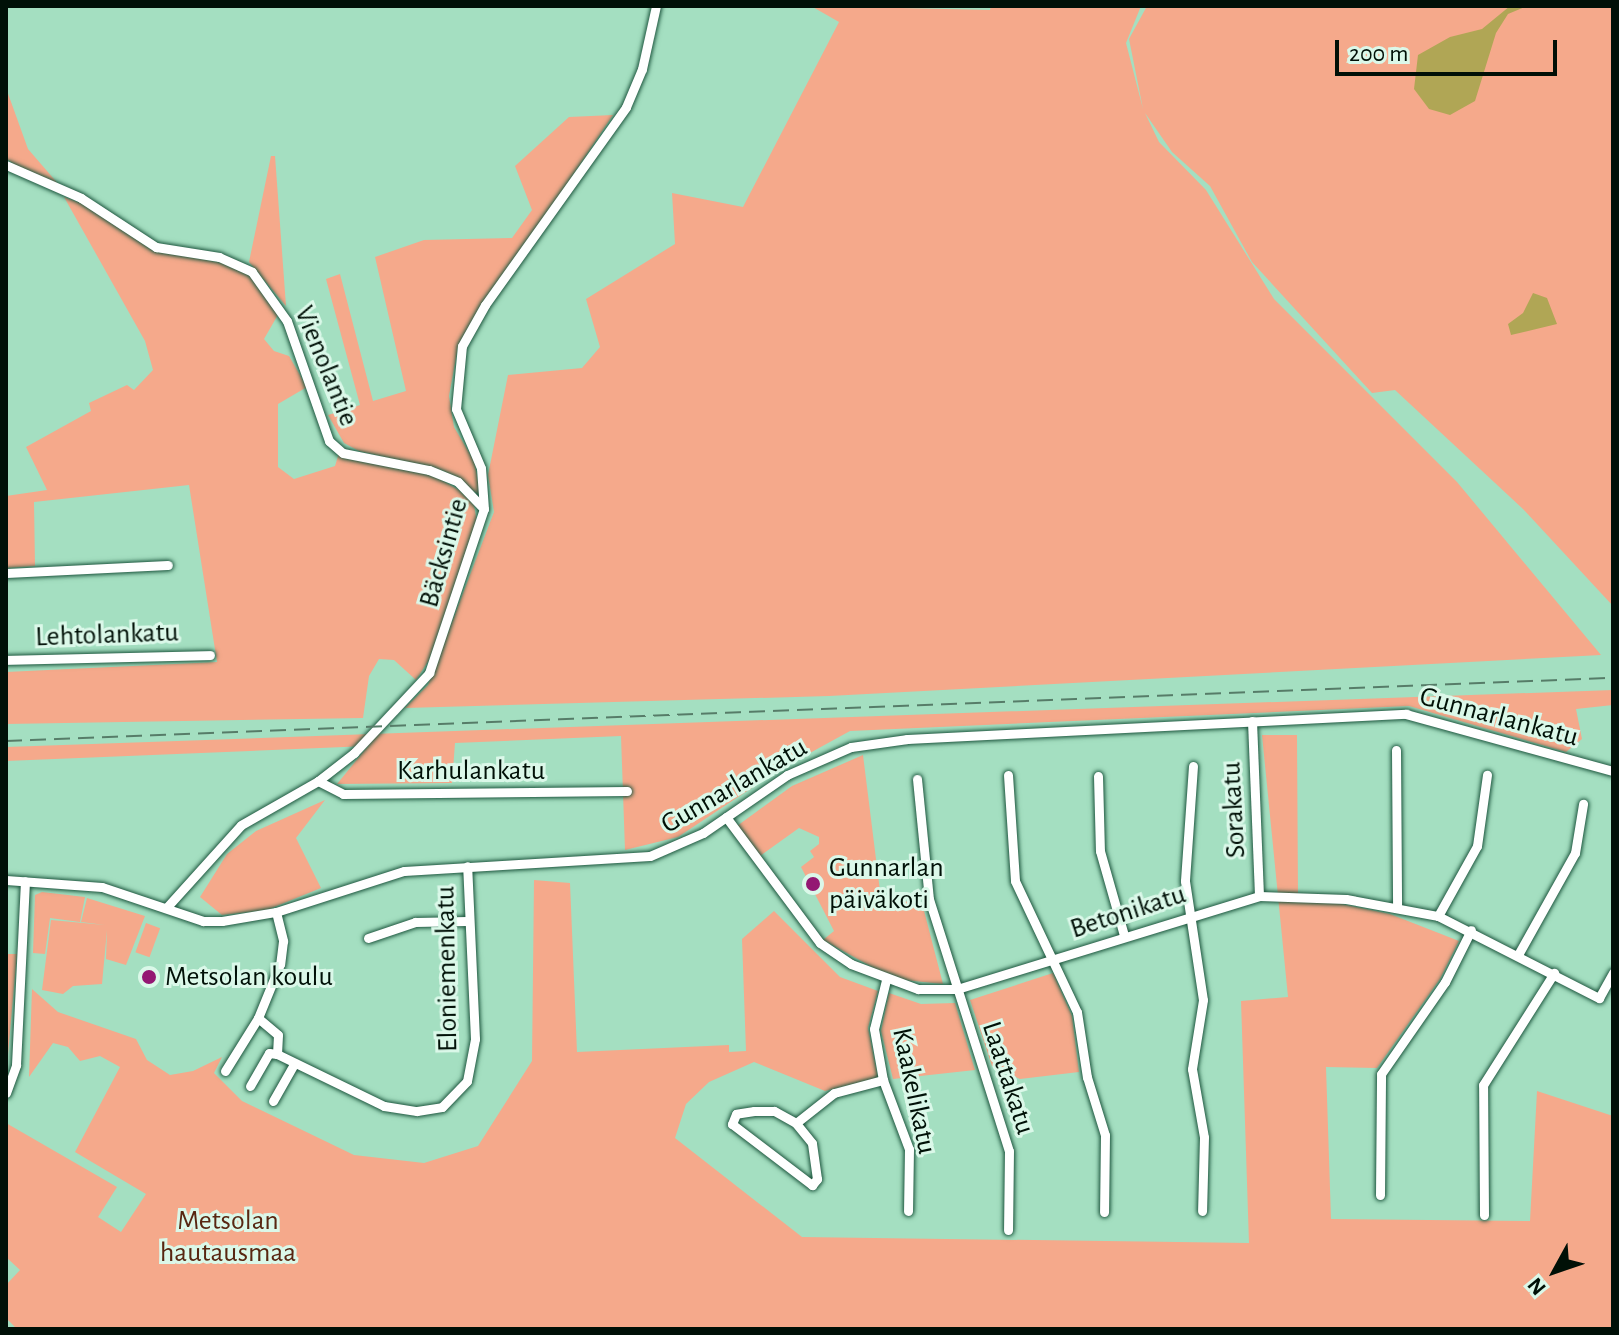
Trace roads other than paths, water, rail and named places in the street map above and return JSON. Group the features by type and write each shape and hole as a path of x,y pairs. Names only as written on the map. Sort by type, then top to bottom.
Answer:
{"street":[{"name":"Bäcksintie","path":"167,907 241,825 318,781 377,733 429,673 484,509 481,468 456,409 462,346 485,305 626,107 642,69 656,6"},
{"name":"Vienolantie","path":"6,165 81,198 156,247 219,257 252,272 287,321 329,441 343,453 429,470 458,482 484,509"},
{"path":"6,573 168,565"},
{"name":"Lehtolankatu","path":"6,660 210,655"},
{"name":"Gunnarlankatu","path":"6,880 102,887 203,921 276,912 404,871 594,863 650,856 690,841 787,775 863,744 1406,714 1613,771"},
{"name":"Sorakatu","path":"1252,721 1259,896"},
{"path":"1396,750 1397,905"},
{"path":"1193,766 1185,881 1203,1000 1192,1069 1204,1137 1202,1211"},
{"path":"1008,775 1015,881 1077,1012 1087,1077 1105,1135 1104,1212"},
{"path":"1438,916 1477,846 1487,775"},
{"path":"1098,776 1100,851 1124,935"},
{"name":"Laattakatu","path":"917,779 929,899 1009,1151 1008,1230"},
{"name":"Karhulankatu","path":"318,781 343,794 627,791"},
{"path":"1519,953 1575,853 1583,804"},
{"name":"Betonikatu","path":"726,817 820,943 886,980 918,989 957,989 1052,961 1188,914 1259,896 1397,905 1438,916 1519,953 1599,998 1613,973"},
{"name":"Eloniemenkatu","path":"277,1054 384,1106 417,1111 453,1100 467,1081 475,1039 467,921 467,866"},
{"path":"6,1093 16,1065 25,881"},
{"path":"225,1071 258,1018 280,964 283,941 276,912"},
{"path":"368,938 415,922 467,921"},
{"path":"1380,1195 1381,1074 1445,982 1471,930"},
{"path":"1484,1215 1483,1085 1554,973"},
{"name":"Kaakelikatu","path":"886,980 874,1029 883,1080 909,1149 908,1211"},
{"path":"250,1086 269,1053 277,1054 278,1035 258,1018"},
{"path":"273,1101 294,1064"},
{"path":"796,1123 834,1093 883,1080"},
{"path":"754,1111 774,1111 796,1123 812,1143 817,1179 812,1185 732,1124 736,1114 754,1111"}],"railway":[{"path":"6,741 1613,678"}],"place":[{"name":"Gunnarlan päiväkoti","path":"813,884"},
{"name":"Metsolan koulu","path":"149,977"}],"park label":[{"name":"Metsolan hautausmaa","path":"228,1237"}]}
